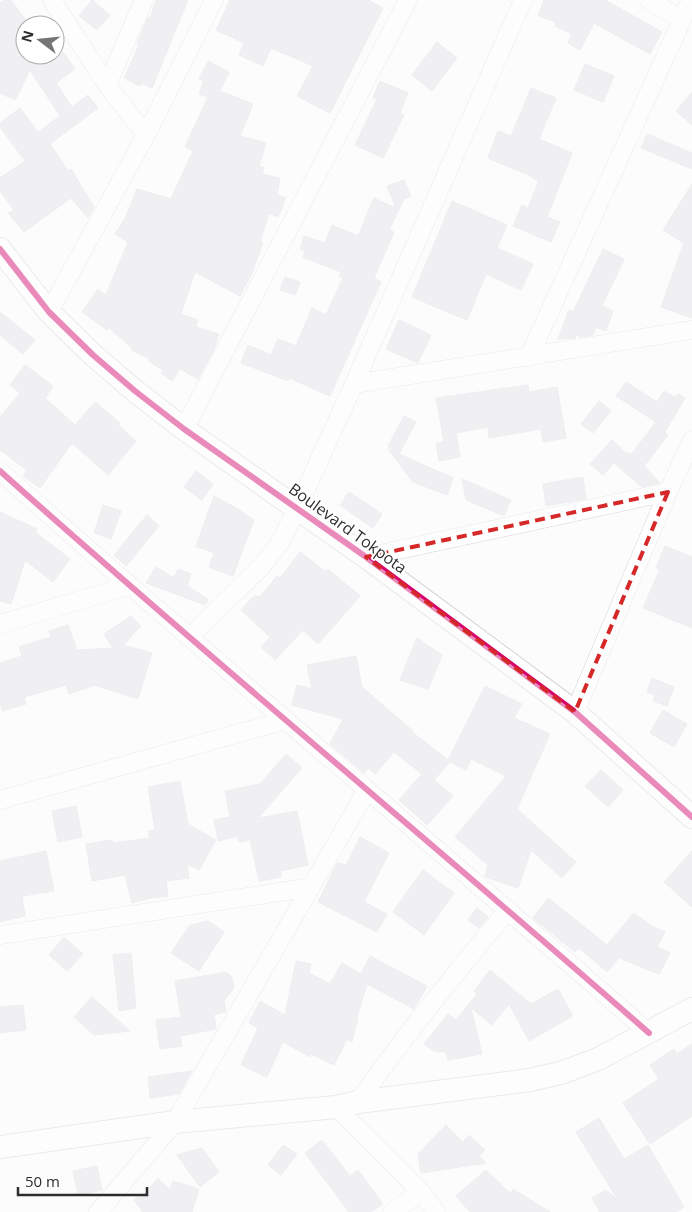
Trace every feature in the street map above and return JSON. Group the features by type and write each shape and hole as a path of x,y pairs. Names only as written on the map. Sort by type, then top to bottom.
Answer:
{"street":[{"path":"52,0 107,85 146,135"},
{"path":"107,85 144,0"},
{"path":"49,312 146,135 214,0"},
{"path":"184,430 408,0"},
{"path":"189,638 262,566 278,544 297,508 354,384 523,0"},
{"path":"530,357 688,10 649,0"},
{"name":"Boulevard Tokpota","path":"0,249 49,312 135,391 184,430 366,557 575,712 692,817"},
{"path":"354,384 692,330"},
{"path":"575,712 692,440"},
{"path":"0,471 128,586 508,910 649,1033"},
{"path":"366,557 668,492"},
{"path":"0,624 128,586"},
{"path":"0,800 286,720"},
{"path":"98,1212 175,1122 367,790"},
{"path":"0,935 311,887"},
{"path":"358,1102 438,995 508,910"},
{"path":"0,1147 175,1122 336,1107 358,1102 530,1080 564,1072 598,1059 692,1009"},
{"path":"336,1107 420,1192 436,1212"},
{"path":"392,1212 420,1192"}],"highlighted area":[{"path":"668,492 575,712 366,557"}],"building":[{"path":"5,0 11,0 22,15 15,15 15,65 65,65 65,55 75,69 56,83 72,107 88,95 98,108 50,144 68,171 71,169 94,207 88,218 71,198 24,232 8,213 14,210 0,191 0,178 25,161 0,127 0,123 20,108 38,132 60,116 30,70 15,100 0,93 0,3"},
{"path":"92,0 110,15 97,30 79,16"},
{"path":"156,0 188,0 152,88 141,83 140,86 124,78"},
{"path":"230,0 368,0 383,8 330,113 297,96 313,66 271,48 263,66 239,55 244,43 216,30"},
{"path":"544,0 605,0 662,32 650,54 594,23 580,50 568,43 572,34 555,26 556,22 538,16"},
{"path":"437,42 457,58 432,91 412,75"},
{"path":"208,61 229,72 220,91 253,104 240,136 266,143 259,166 264,168 262,174 280,178 277,195 286,198 278,217 269,213 260,242 263,243 252,273 240,296 195,272 181,314 198,320 196,327 219,334 214,349 198,379 180,369 172,381 161,373 163,370 148,361 150,359 131,350 132,348 109,328 107,330 82,312 98,289 106,295 128,242 115,234 126,217 137,189 171,199 193,151 185,147 208,97 199,94 204,81 199,79"},
{"path":"585,64 614,76 603,102 574,90"},
{"path":"380,81 408,93 400,113 404,115 383,158 355,145 377,99 373,97"},
{"path":"531,88 556,98 539,139 572,153 547,217 560,222 551,242 513,226 522,205 528,208 539,181 488,158 498,131 511,136"},
{"path":"692,92 692,125 676,111"},
{"path":"647,134 692,153 692,169 641,148"},
{"path":"404,180 411,196 404,199 389,230 394,232 374,278 381,282 330,396 289,378 288,381 241,363 248,345 271,355 278,339 296,346 312,308 326,315 343,278 339,277 341,272 303,257 305,251 300,249 304,236 325,243 332,225 358,236 374,198 396,208 387,186"},
{"path":"692,184 692,318 661,307 684,243 663,230"},
{"path":"452,201 507,225 497,248 533,264 521,290 486,274 467,320 412,297"},
{"path":"603,249 624,259 602,306 613,311 606,331 596,327 593,335 580,337 576,335 575,338 558,339 569,310 573,312"},
{"path":"285,277 300,282 295,295 280,290"},
{"path":"0,312 35,340 23,354 0,335"},
{"path":"399,320 431,335 418,363 386,349"},
{"path":"25,365 53,386 45,398 75,425 95,402 120,423 118,425 136,441 108,475 72,443 40,488 23,476 27,470 0,450 0,417 20,393 10,385"},
{"path":"626,382 657,402 664,391 675,397 678,394 685,398 665,432 668,435 644,466 660,483 642,487 614,463 603,475 590,464 612,440 627,454 628,452 631,455 656,422 616,396"},
{"path":"528,385 529,392 557,387 566,438 543,442 541,429 489,438 488,427 456,433 460,457 439,461 436,443 444,442 436,398"},
{"path":"599,401 611,411 593,433 581,424"},
{"path":"404,416 416,422 399,454 453,478 447,495 413,482 388,449 396,452 388,446"},
{"path":"196,471 213,484 202,500 184,487"},
{"path":"583,477 586,499 546,506 543,484"},
{"path":"462,479 511,500 504,516 466,500"},
{"path":"349,492 382,514 373,528 340,505"},
{"path":"214,496 254,520 233,576 209,567 214,553 196,546"},
{"path":"103,505 121,511 111,539 94,533"},
{"path":"0,512 37,529 35,532 70,559 53,582 25,560 11,604 0,601"},
{"path":"147,515 159,526 126,566 114,555"},
{"path":"665,546 692,557 692,628 643,608 660,569 656,568"},
{"path":"300,552 326,572 328,569 360,596 318,644 303,630 275,660 261,647 270,637 241,610 254,596 260,597 277,576 280,578"},
{"path":"156,567 174,578 178,569 191,574 187,586 208,599 205,605 146,583"},
{"path":"131,616 141,626 123,645 152,653 138,699 95,685 69,694 66,685 24,697 26,704 3,711 0,703 0,663 22,656 19,647 51,637 49,631 68,625 77,650 113,648 104,634"},
{"path":"417,638 442,655 428,689 400,680"},
{"path":"356,656 362,687 412,732 448,760 485,686 522,704 514,718 550,734 517,809 576,862 562,878 531,850 518,888 485,877 488,865 455,837 506,776 471,759 466,770 450,762 434,780 453,796 427,825 399,800 422,774 394,752 375,774 368,768 364,773 330,744 343,719 292,705 297,685 312,689 307,665"},
{"path":"652,678 674,687 667,706 653,701 655,695 647,692"},
{"path":"663,710 687,724 674,747 650,733"},
{"path":"286,754 302,768 258,818 297,811 308,865 280,871 281,877 259,881 250,840 239,842 238,836 218,841 214,820 230,817 225,791 260,784"},
{"path":"601,770 623,790 608,807 585,786"},
{"path":"180,781 188,824 216,840 199,870 187,864 189,878 166,881 168,896 132,903 125,875 92,881 86,844 112,840 113,843 150,838 149,831 155,830 148,787"},
{"path":"76,806 82,837 58,842 52,811"},
{"path":"360,837 389,853 364,902 387,914 377,932 318,902 337,863 346,865"},
{"path":"46,851 54,891 22,896 25,916 0,922 0,861"},
{"path":"692,851 692,907 664,882"},
{"path":"423,870 454,893 424,935 393,912"},
{"path":"548,898 607,945 634,913 650,925 665,932 657,947 670,953 659,974 619,958 607,972 579,948 575,952 533,918"},
{"path":"477,908 488,917 479,928 468,920"},
{"path":"208,921 224,932 199,971 171,953 190,925"},
{"path":"64,937 83,954 67,971 49,955"},
{"path":"131,953 136,1008 119,1011 113,955"},
{"path":"370,956 427,986 414,1009 367,984 352,1042 347,1039 334,1065 311,1054 310,1057 283,1042 267,1077 241,1065 258,1028 249,1023 260,1001 285,1015 296,961 311,964 309,973 330,984 342,963 361,974"},
{"path":"490,970 531,1004 558,989 573,1016 529,1041 509,1004 492,1025 471,1008 482,1054 448,1060 446,1052 434,1051 424,1044 448,1014 456,1020 477,994 474,991"},
{"path":"226,972 232,977 234,988 224,1001 226,1012 214,1014 216,1029 180,1036 182,1046 160,1049 156,1020 181,1017 175,981"},
{"path":"92,997 130,1031 94,1035 74,1017"},
{"path":"23,1005 26,1030 0,1033 0,1007"},
{"path":"692,1044 692,1116 650,1144 623,1103 659,1079 650,1065 674,1049 677,1054"},
{"path":"192,1071 179,1094 150,1098 148,1077"},
{"path":"599,1118 624,1159 648,1145 684,1207 676,1212 600,1212 592,1198 606,1190 618,1200 576,1132"},
{"path":"446,1125 463,1142 469,1135 485,1150 479,1156 486,1163 421,1173 418,1154"},
{"path":"322,1140 350,1176 358,1170 383,1204 371,1212 349,1212 305,1153"},
{"path":"283,1145 297,1154 281,1175 268,1165"},
{"path":"202,1148 219,1172 200,1187 177,1155"},
{"path":"97,1166 102,1190 78,1195 73,1171"},
{"path":"486,1170 511,1194 513,1189 550,1212 470,1212 456,1196"},
{"path":"158,1178 170,1190 173,1181 199,1189 192,1212 143,1212 134,1200 146,1192"}],"cycle path":[{"path":"0,249 49,312 93,355 135,391 184,429 366,557 575,712 692,817"},
{"path":"0,471 161,613 649,1033"}]}
